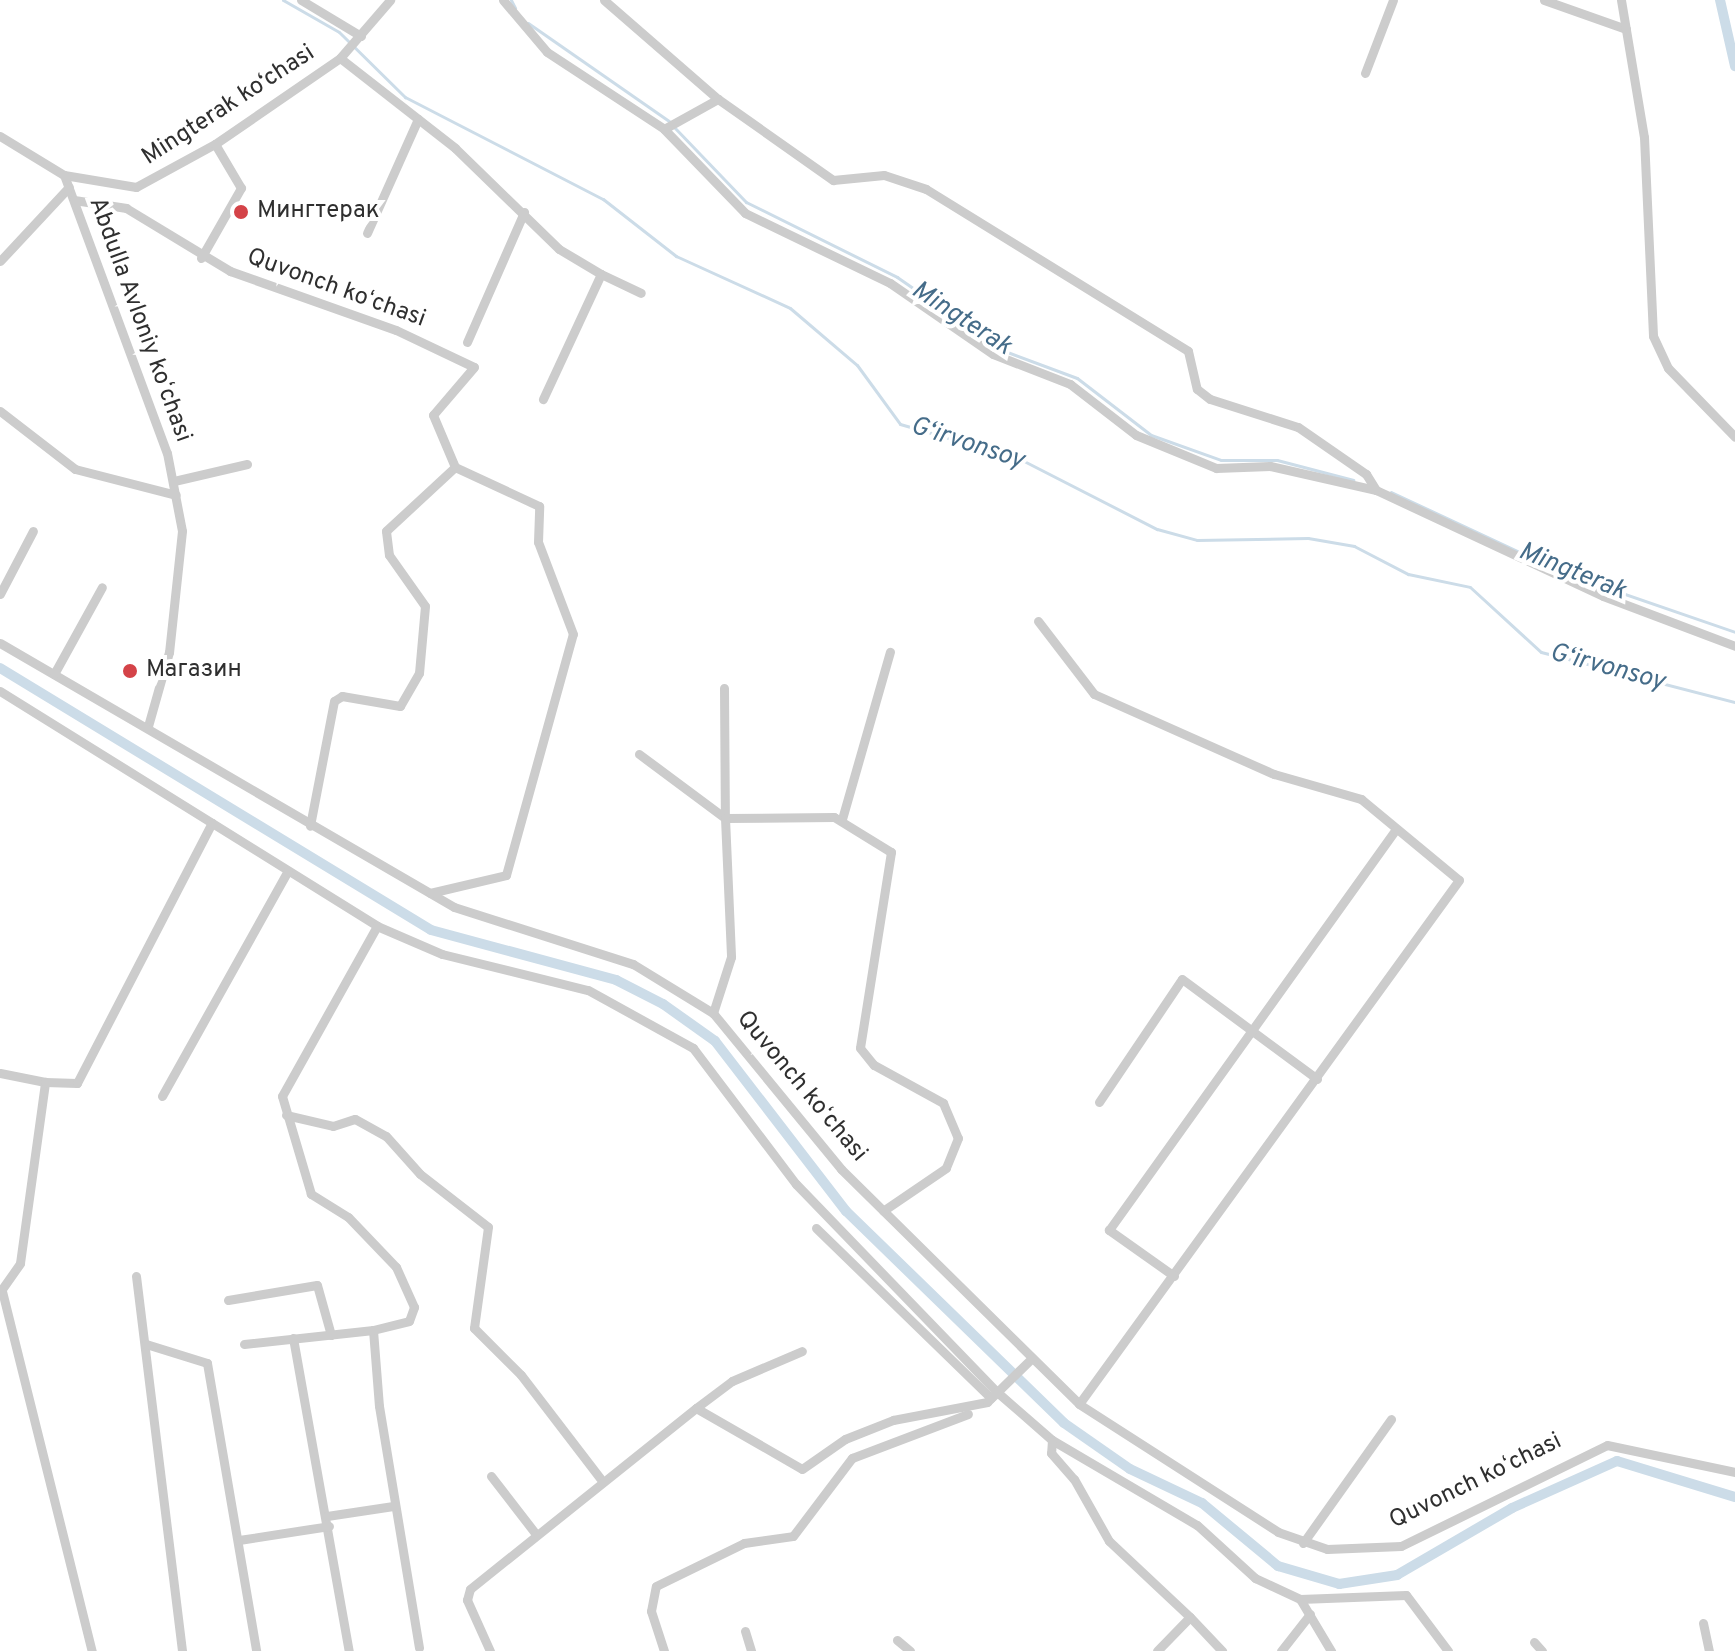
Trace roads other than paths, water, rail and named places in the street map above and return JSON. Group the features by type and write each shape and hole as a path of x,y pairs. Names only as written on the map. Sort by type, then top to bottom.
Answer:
{"street":[{"path":"301,0 361,36"},
{"name":"Mingterak ko‘chasi","path":"64,175 136,187 215,144 343,55 390,0"},
{"path":"503,0 547,52 667,128 745,213 890,283 993,354 1070,384 1136,435 1216,468 1288,468 1376,490 1603,596 1735,646"},
{"path":"604,0 718,99 833,180 859,173 911,182 1004,234 1188,351 1197,389 1210,399 1298,427 1366,474 1376,490"},
{"path":"1365,73 1393,0"},
{"path":"1544,0 1626,29"},
{"path":"1621,0 1644,137 1653,336 1668,368 1735,437"},
{"path":"343,55 524,212 559,249 641,293"},
{"path":"667,128 718,99"},
{"path":"367,233 418,119"},
{"path":"0,136 64,175"},
{"path":"201,258 241,188 215,144"},
{"name":"Abdulla Avloniy koʻchasi","path":"64,175 174,481 180,581 158,705 148,726"},
{"path":"0,261 69,187"},
{"name":"Quvonch koʻchasi","path":"74,200 126,208 201,258 463,358 472,373 433,415 455,467"},
{"path":"467,342 524,212"},
{"path":"543,399 601,274"},
{"path":"0,411 75,469 176,495"},
{"name":"Abdulla Avloniy koʻchasi","path":"174,481 247,464"},
{"path":"310,826 334,701 342,696 400,706 419,673 425,606 389,555 386,531 455,467 539,506 538,542 573,634 506,875 430,893"},
{"path":"0,594 33,531"},
{"path":"54,674 102,587"},
{"path":"1038,621 1094,694 1274,774 1361,799 1459,880 1079,1404"},
{"name":"Quvonch koʻchasi","path":"0,643 148,726 310,826 430,893 633,964 713,1013 883,1211 1079,1404 1303,1543 1354,1550 1401,1546 1607,1445 1735,1472"},
{"path":"842,819 890,652"},
{"path":"713,1013 731,957 724,688"},
{"path":"0,691 377,926 442,954 588,990 693,1048 796,1184 992,1397"},
{"path":"639,754 725,818 842,819 891,852 860,1048 874,1065 943,1103 958,1138 946,1168 883,1211"},
{"path":"0,1073 45,1082 77,1083 212,823"},
{"path":"1174,1276 1109,1230 1395,830"},
{"path":"162,1096 288,871"},
{"path":"244,1344 373,1330 409,1321 414,1307 407,1283 348,1217 311,1194 282,1096 377,926"},
{"path":"1099,1102 1182,979 1317,1079"},
{"path":"45,1082 20,1263 1,1291 92,1651"},
{"path":"286,1115 333,1126 355,1119 386,1136 420,1174 488,1227 474,1328 521,1375 600,1478"},
{"path":"816,1228 992,1397 1052,1440 1197,1525 1255,1578 1300,1599 1406,1595 1448,1651"},
{"path":"136,1276 182,1651"},
{"path":"228,1300 317,1285 331,1335"},
{"path":"373,1330 393,1506 419,1648"},
{"path":"293,1338 349,1651"},
{"path":"146,1344 207,1363 256,1651"},
{"path":"490,1651 467,1600 470,1589 600,1478 732,1381 802,1351"},
{"path":"664,1651 651,1611 656,1586 744,1543 793,1536 852,1458 992,1397 1032,1358"},
{"path":"696,1408 802,1469 845,1439 893,1420 992,1397"},
{"path":"1303,1543 1391,1419"},
{"path":"1052,1440 1051,1453 1109,1541 1222,1651"},
{"path":"491,1476 535,1533"},
{"path":"239,1540 393,1506"},
{"path":"1300,1599 1331,1651"},
{"path":"1281,1651 1310,1614"},
{"path":"1157,1651 1190,1617"},
{"path":"1703,1623 1709,1651"},
{"path":"745,1631 751,1651"},
{"path":"897,1640 910,1651"},
{"path":"1534,1642 1542,1651"}],"waterway":[{"name":"G‘irvonsoy","path":"283,0 339,32 405,97 603,199 676,256 790,308 857,365 900,424 1018,458 1157,529 1197,540 1308,538 1354,546 1408,574 1470,587 1541,652 1735,702"},
{"name":"Mingterak","path":"511,0 515,8"},
{"path":"1720,0 1735,66"},
{"name":"Mingterak","path":"528,23 669,121"},
{"name":"Mingterak","path":"674,127 746,202 897,277 1002,350 1077,378 1151,435 1221,460 1277,460 1353,480"},
{"name":"Mingterak","path":"1391,492 1551,567"},
{"name":"Mingterak","path":"1561,572 1735,632"},
{"path":"0,668 431,930 616,980 663,1004 715,1041 846,1211 1064,1423 1130,1469 1202,1503 1278,1566 1339,1584 1397,1575 1512,1508 1617,1461 1735,1497"}],"place":[{"name":"Мингтерак","path":"241,212"},
{"name":"Магазин","path":"130,671"}]}
